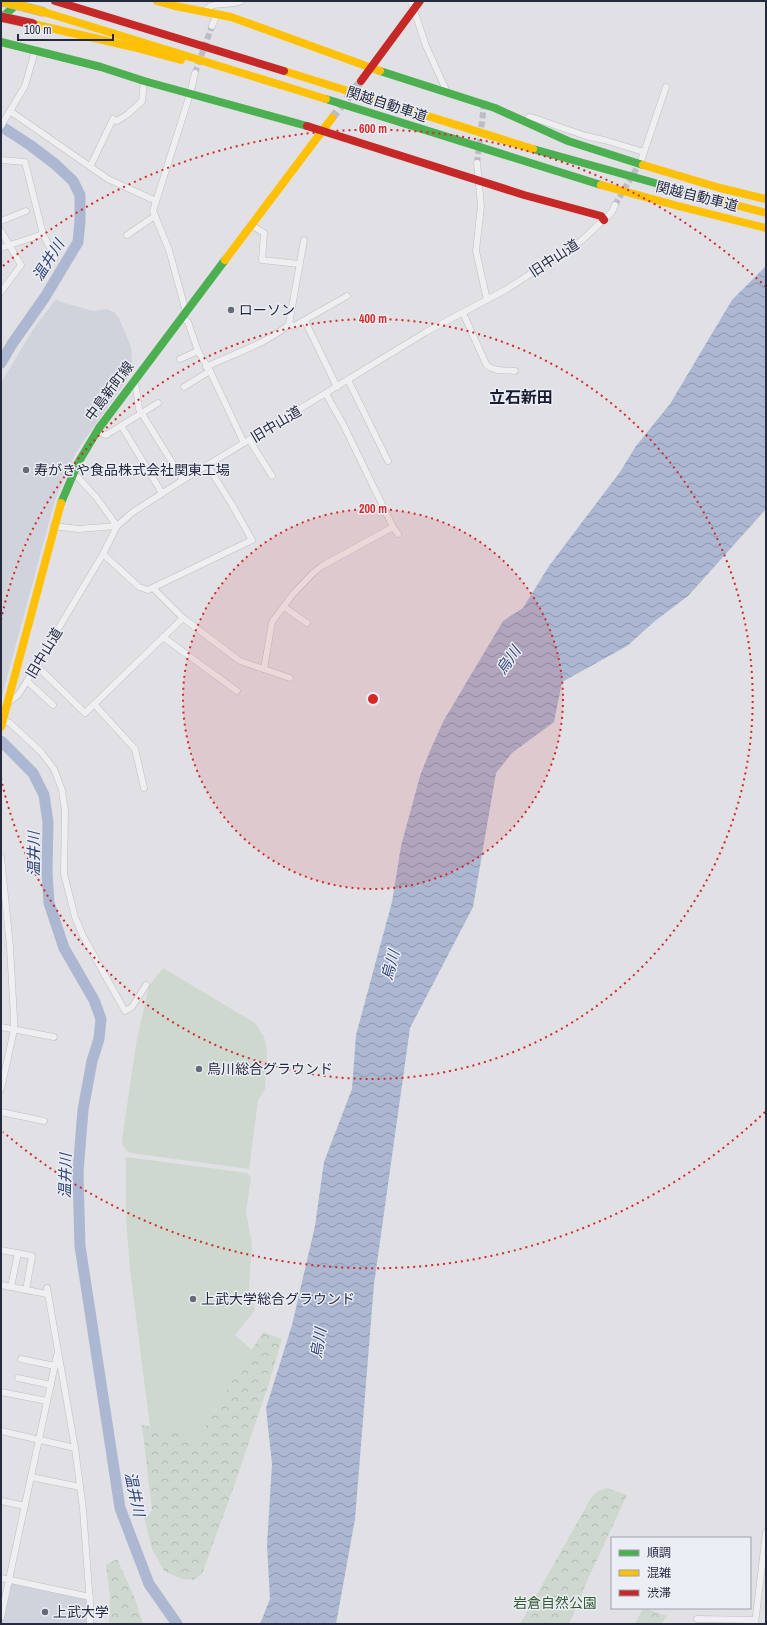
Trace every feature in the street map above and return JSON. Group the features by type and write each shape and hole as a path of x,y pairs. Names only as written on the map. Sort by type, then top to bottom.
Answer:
{"main road":[{"name":"関越自動車道","path":"1,1 138,39 557,172 646,198 766,228"},
{"path":"1,18 21,1"},
{"name":"関越自動車道","path":"56,1 200,44 460,127 651,184 766,213"},
{"path":"157,1 170,6 205,11 238,20 370,68 495,108 568,141 657,170 766,199"},
{"path":"361,81 415,3"},
{"path":"1,18 33,24 166,56 447,142 557,172"},
{"path":"1,42 101,67 144,81 323,130 478,181 601,216 604,220"},
{"name":"中島新町線","path":"2,724 61,501 73,472 97,430 332,118"}],"street":[{"path":"205,11 208,6 212,4 227,5 241,1"},
{"path":"415,3 426,46 447,92"},
{"path":"212,26 217,14"},
{"path":"1,126 25,86 35,51"},
{"path":"194,73 190,94 153,211 169,250 184,315 198,351 247,442 272,476"},
{"path":"90,167 113,119 117,121 128,114 142,101 144,81"},
{"path":"641,161 666,87"},
{"path":"10,112 108,179 156,202"},
{"path":"525,121 529,118 534,118 586,136 644,152"},
{"path":"1,160 25,162 43,234 55,258"},
{"path":"477,163 481,206 476,251 487,300"},
{"name":"旧中山道","path":"8,703 18,695 27,681 103,554 117,526 133,512 207,465 426,332 507,289 581,241 612,212 615,205"},
{"path":"1,221 26,211"},
{"path":"127,235 155,216"},
{"path":"252,224 264,233 262,260 299,264"},
{"path":"1,231 21,265 1,292"},
{"path":"1,248 43,234"},
{"path":"184,387 208,369 283,330 289,324 304,240"},
{"path":"289,324 294,326 305,321 347,296"},
{"path":"463,313 489,368 515,371"},
{"path":"305,321 337,387"},
{"path":"180,359 198,351"},
{"path":"348,380 388,461"},
{"path":"135,381 141,414 183,480"},
{"path":"326,394 343,424 393,527 398,534"},
{"path":"97,430 106,435 122,427 158,404"},
{"path":"122,427 162,493"},
{"path":"103,554 139,588 148,590 252,540 207,465"},
{"path":"73,472 96,497 117,526"},
{"path":"54,526 78,529 117,526"},
{"path":"264,669 272,622 293,594 313,573 393,527"},
{"path":"153,588 183,618 240,661 290,678"},
{"path":"284,607 307,623"},
{"path":"36,665 85,713 183,618"},
{"path":"164,637 237,691"},
{"path":"27,681 53,705"},
{"path":"94,704 135,749 144,788"},
{"path":"2,724 10,723 42,752 57,776 62,790 64,811 64,874 75,917 83,936 125,1011 132,1007 146,984"},
{"path":"1,858 3,910 10,947 14,1030 1,1089"},
{"path":"1,1027 54,1037"},
{"path":"1,1112 44,1122"},
{"path":"1,1250 32,1256 26,1290"},
{"path":"11,1287 18,1253"},
{"path":"1,1285 26,1290 47,1291 75,1448 90,1597 90,1624"},
{"path":"1,1617 58,1352"},
{"path":"21,1359 55,1366"},
{"path":"18,1378 51,1385"},
{"path":"1,1392 47,1401"},
{"path":"1,1432 75,1448"},
{"path":"31,1477 80,1487"},
{"path":"1,1502 25,1506"},
{"path":"697,1619 755,1622 766,1532"},
{"path":"1,1578 90,1597"}],"shaded area":[{"path":"56,299 61,302 93,311 107,309 115,313 119,318 131,347 133,371 76,452 55,500 1,700 1,383 32,331"},
{"name":"上武大学","path":"14,1583 86,1599 86,1624 1,1624 9,1586"}],"green space":[{"name":"烏川総合グラウンド","path":"163,968 255,1023 264,1037 267,1049 265,1089 258,1100 249,1169 131,1153 123,1146 122,1141 136,1044 149,986"},
{"name":"上武大学総合グラウンド","path":"126,1157 247,1173 251,1177 246,1212 252,1244 249,1288 255,1310 235,1335 252,1350 215,1408 199,1438 150,1427 130,1269 126,1218"},
{"path":"263,1332 282,1339 269,1383 202,1574 193,1580 182,1579 164,1571 152,1549 144,1517 149,1515 152,1510 142,1425 199,1437 215,1408"},
{"name":"岩倉自然公園","path":"607,1488 627,1495 587,1581 569,1624 520,1624 590,1500 596,1492"},
{"path":"117,1559 135,1599 143,1624 109,1624 110,1596 106,1565"},
{"name":"岩倉自然公園","path":"642,1609 648,1609 667,1616 661,1624 635,1624"}],"water":[{"name":"烏川","path":"766,266 766,509 688,596 655,621 627,646 562,682 554,722 512,753 496,773 473,907 410,1028 374,1284 355,1519 336,1624 260,1624 270,1599 267,1545 272,1464 266,1408 292,1325 315,1226 324,1162 352,1089 356,1035 392,902 401,846 420,776 444,720 503,621 523,608 549,566 620,472 636,446 670,404 732,300"}],"waterway":[{"name":"温井川","path":"1,126 55,164 73,181 80,195 78,242 45,297 12,344 1,363"},
{"name":"温井川","path":"1,741 33,773 44,795 48,822 47,873 49,903 64,948 94,1000 101,1019 99,1039 92,1061 83,1110 78,1172 80,1246 120,1508 149,1584 177,1624"}],"tunnel":[{"path":"195,73 212,26"},
{"path":"332,118 361,81"},
{"path":"477,163 484,105"},
{"path":"615,205 641,161"}],"traffic: fast":[{"path":"1,18 21,1"},
{"path":"1,42 101,67 144,81 307,126"},
{"path":"380,71 495,108 568,141 643,165"},
{"path":"326,99 601,185"},
{"path":"533,149 716,200"},
{"path":"61,503 78,463 99,428 225,260"}],"traffic: slow":[{"path":"1,1 44,12"},
{"path":"157,1 231,17 380,71"},
{"path":"44,12 326,99"},
{"path":"33,24 133,47 181,60"},
{"path":"284,71 533,149"},
{"path":"225,260 332,118"},
{"path":"643,165 720,188 766,199"},
{"path":"601,185 766,228"},
{"path":"716,200 766,213"},
{"path":"1,727 61,503"}],"traffic: jam":[{"path":"55,1 284,71"},
{"path":"361,81 420,1"},
{"path":"1,17 33,24"},
{"path":"307,126 524,195 601,216 604,220"}],"place":[{"name":"ローソン","path":"231,310"},
{"name":"寿がきや食品株式会社関東工場","path":"26,470"},
{"name":"烏川総合グラウンド","path":"199,1069"},
{"name":"上武大学総合グラウンド","path":"193,1299"},
{"name":"上武大学","path":"45,1612"}],"district":[{"name":"立石新田","path":"521,397"}]}
